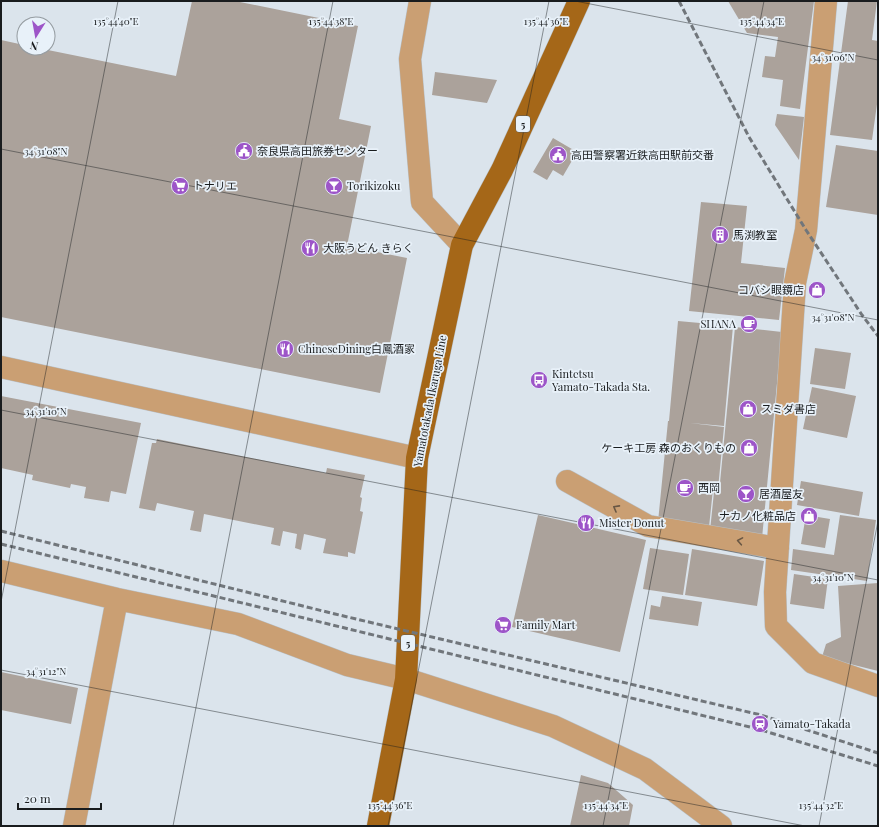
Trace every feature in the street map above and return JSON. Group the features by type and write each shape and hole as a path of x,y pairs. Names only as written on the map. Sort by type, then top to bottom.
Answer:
{"main road":[{"name":"Yamatotakada Ikaruga Line","path":"378,826 406,679 417,458 462,245 502,170 579,1"}],"street":[{"path":"420,1 410,59 422,202 462,245"},
{"path":"826,1 806,230 795,283 775,592 776,626 812,663 878,686"},
{"path":"1,367 417,458"},
{"path":"567,480 648,526 778,548"},
{"path":"1,571 117,599 238,624 347,665 406,679 553,726 645,769 721,826"},
{"path":"74,826 117,599"}],"building":[{"name":"トナリエ","path":"192,1 235,1 358,26 339,119 371,126 347,246 407,258 380,393 1,317 1,40 16,43 16,56 56,56 56,52 176,76"},
{"path":"728,1 814,1 800,109 780,106 783,80 762,77 765,56 775,57 778,37 747,33"},
{"path":"848,1 877,1 872,40 878,41 878,97 872,140 830,135"},
{"path":"435,72 497,80 487,103 432,95"},
{"path":"777,114 804,117 799,160 775,125"},
{"path":"553,138 577,152 563,176 553,170 547,180 533,172"},
{"path":"836,145 878,151 878,215 826,207"},
{"name":"馬渕教室","path":"701,202 747,206 741,263 785,268 779,320 689,311"},
{"path":"678,321 733,326 724,426 690,423 724,427 718,489 713,489 709,527 658,522"},
{"path":"735,327 782,332 762,538 710,531 714,492 719,493"},
{"path":"815,348 851,353 845,389 810,384"},
{"path":"812,387 856,396 847,438 803,429"},
{"path":"1,396 141,423 126,494 111,491 109,502 84,498 86,487 71,484 70,488 32,480 33,475 1,468"},
{"path":"157,439 326,473 327,468 365,475 360,497 362,498 360,511 363,512 355,554 348,552 348,557 323,553 326,539 304,534 301,550 295,548 297,534 283,531 280,546 271,544 274,528 204,514 201,532 190,530 194,511 157,503 155,511 139,508 152,443 156,443"},
{"path":"801,481 863,492 859,516 797,505"},
{"path":"538,515 646,540 620,652 512,627"},
{"path":"806,515 830,519 825,548 801,544"},
{"path":"840,515 876,520 867,581 791,570 793,549 834,555"},
{"path":"650,548 689,554 683,595 643,589"},
{"path":"692,549 764,561 757,606 685,595"},
{"path":"794,574 828,579 824,609 790,604"},
{"path":"878,583 878,671 822,657 826,644 841,637 838,586"},
{"path":"662,596 702,602 698,626 649,619 651,605 660,607"},
{"path":"1,672 78,688 71,724 1,710"},
{"path":"581,775 608,783 633,805 629,826 570,826"}],"railway":[{"path":"679,1 749,137 806,230 862,315 878,336"},
{"path":"1,531 335,614 761,715 878,753"},
{"path":"1,544 758,729 878,766"}],"place":[{"name":"奈良県高田旅券センター","path":"244,151"},
{"name":"高田警察署近鉄高田駅前交番","path":"558,155"},
{"name":"トナリエ","path":"180,186"},
{"name":"Torikizoku","path":"334,186"},
{"name":"馬渕教室","path":"720,235"},
{"name":"大阪うどん きらく","path":"310,248"},
{"name":"コバシ眼鏡店","path":"817,290"},
{"name":"SHANA","path":"749,324"},
{"name":"ChineseDining白鳳酒家","path":"285,349"},
{"name":"Kintetsu Yamato-Takada Sta.","path":"539,380"},
{"name":"スミダ書店","path":"748,409"},
{"name":"ケーキ工房 森のおくりもの","path":"749,448"},
{"name":"西岡","path":"685,488"},
{"name":"居酒屋友","path":"746,494"},
{"name":"ナカノ化粧品店","path":"809,516"},
{"name":"Mister Donut","path":"586,523"},
{"name":"Family Mart","path":"503,625"},
{"name":"Yamato-Takada","path":"760,724"}]}
